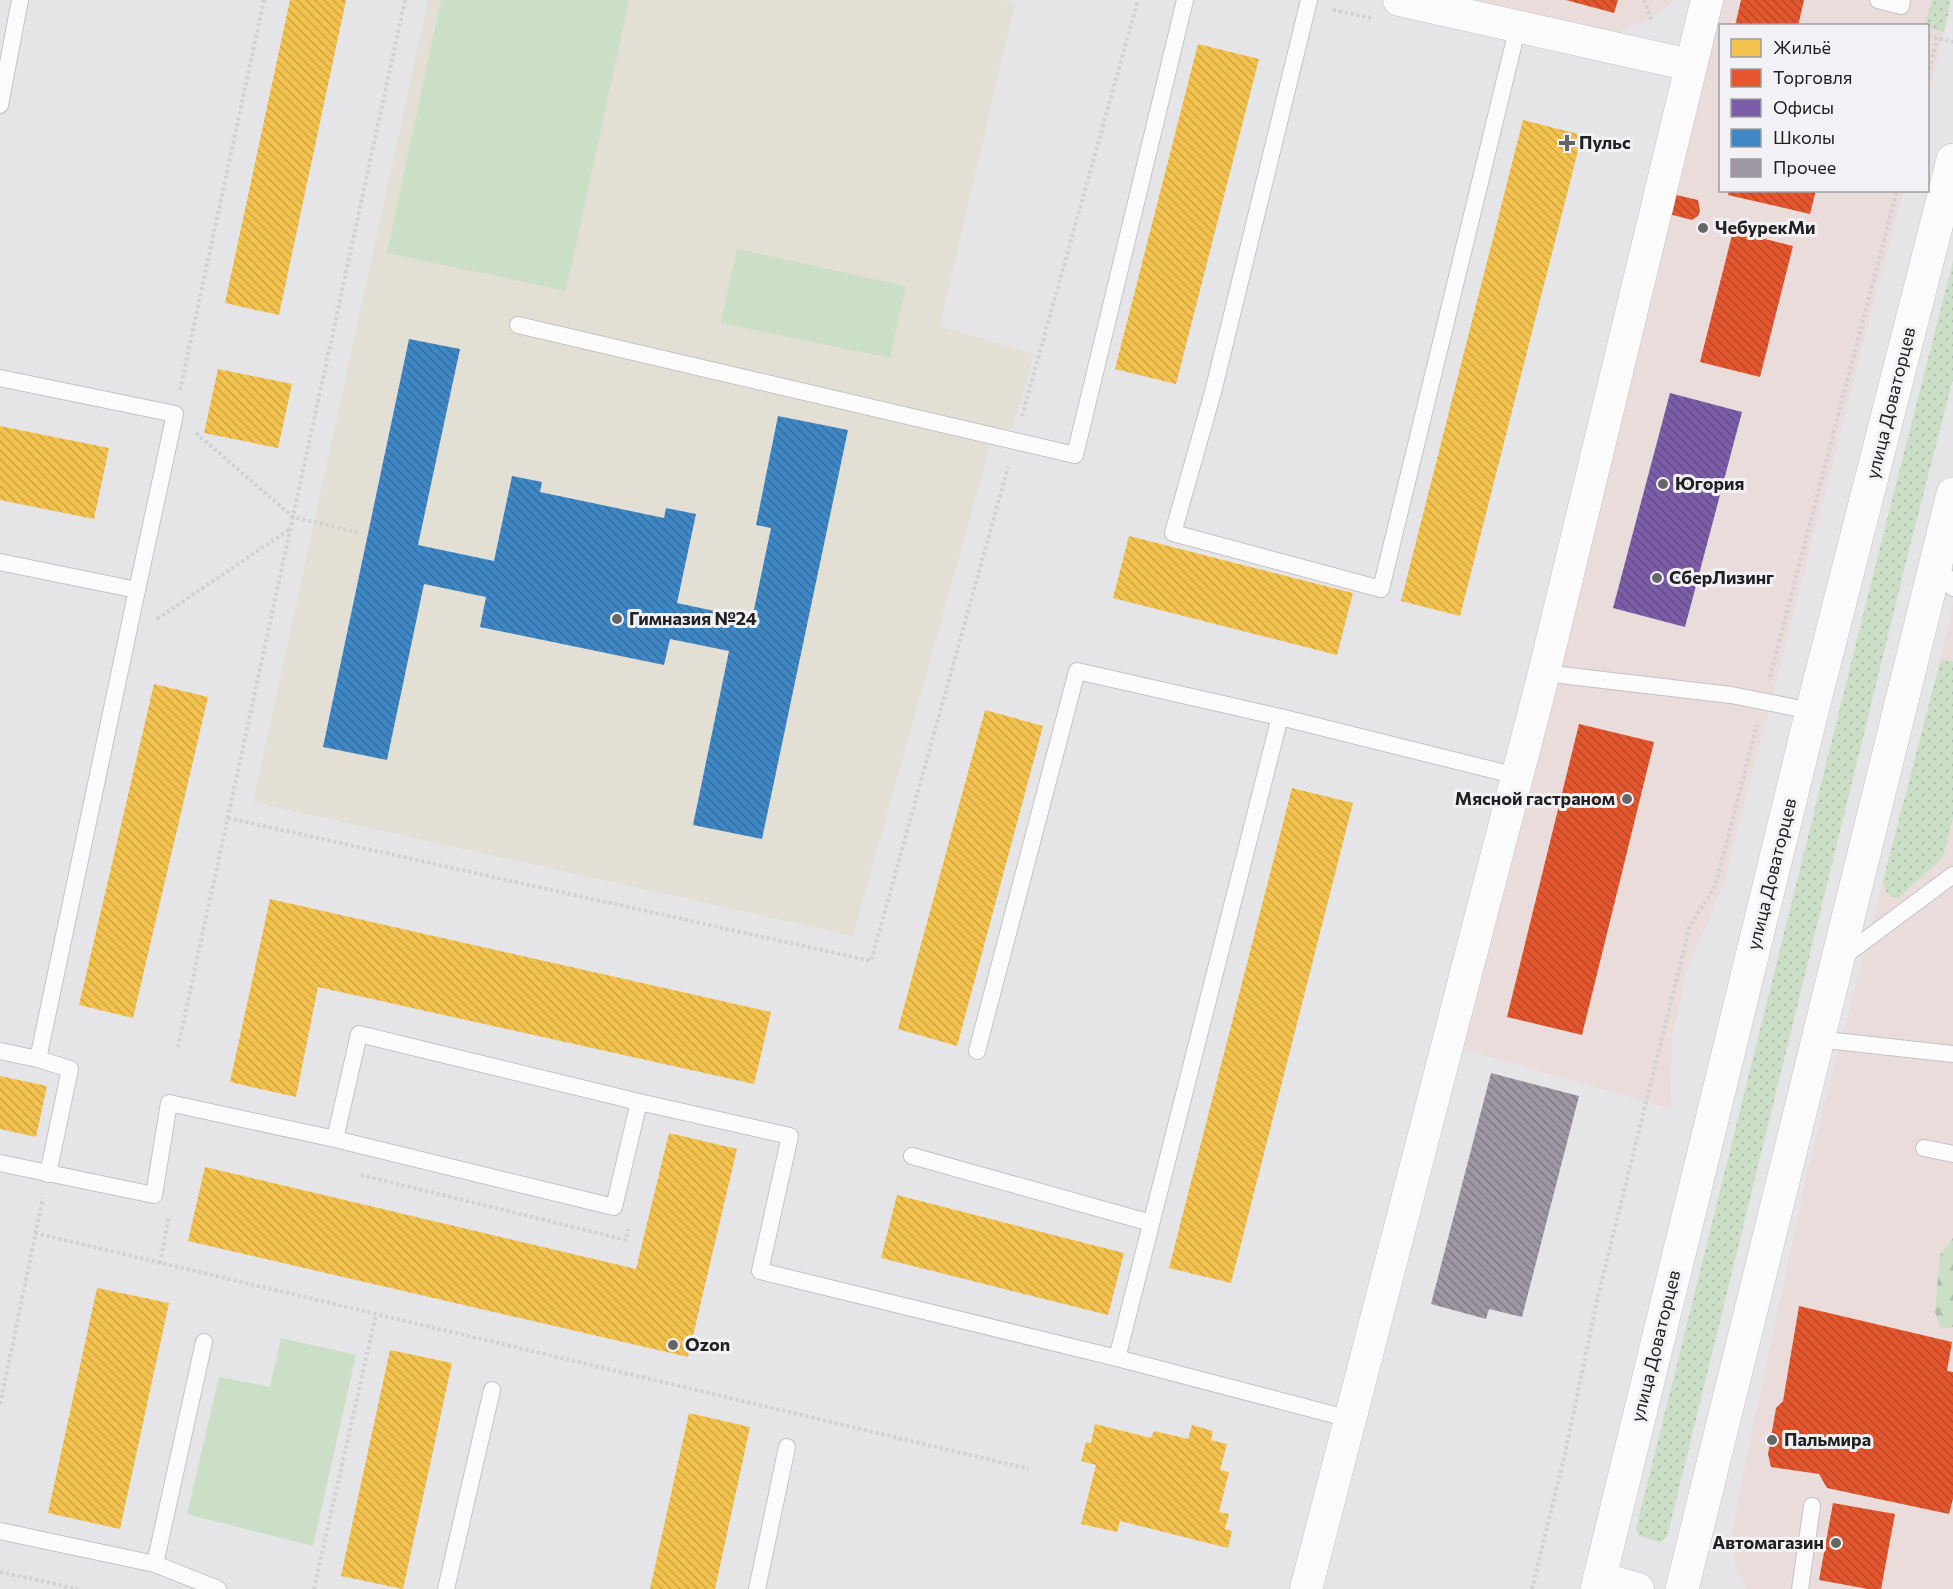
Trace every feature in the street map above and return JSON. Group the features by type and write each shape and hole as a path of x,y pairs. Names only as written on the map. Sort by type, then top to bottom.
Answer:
{"main road":[{"name":"улица Доваторцев","path":"1598,1584 1812,711 1953,160"},
{"path":"1682,1589 1817,1039 1951,510"}],"street":[{"path":"1306,1589 1544,673 1707,0"},
{"path":"1387,10 1518,26 1690,64"},
{"path":"1598,1584 1638,1589"}],"lane":[{"path":"0,105 20,0"},
{"path":"518,325 1074,455 1185,0"},
{"path":"1878,0 1901,6 1902,0"},
{"path":"1308,2 1213,392 1173,533 1381,589 1511,47 1518,26"},
{"path":"0,378 175,414 38,1059"},
{"path":"1937,559 1953,588"},
{"path":"0,562 137,590"},
{"path":"977,1051 1077,671 1280,717 1517,776"},
{"path":"1544,673 1731,695 1812,711"},
{"path":"1117,1358 1280,717"},
{"path":"1837,962 1953,875"},
{"path":"335,1138 359,1034 790,1136 760,1271 1117,1358 1350,1419"},
{"path":"1817,1039 1953,1054"},
{"path":"0,1051 38,1059 69,1069 48,1174"},
{"path":"0,1163 154,1195 169,1104 335,1138 614,1207 639,1102"},
{"path":"1924,1148 1953,1154"},
{"path":"912,1156 1152,1223"},
{"path":"155,1564 204,1342"},
{"path":"446,1589 492,1390"},
{"path":"757,1589 787,1447"},
{"path":"1800,1589 1812,1506"},
{"path":"0,1531 155,1564 218,1589"}],"path":[{"path":"264,0 175,414 293,517 357,532"},
{"path":"178,1047 405,0"},
{"path":"228,818 871,961 1138,0"},
{"path":"1308,2 1387,10"},
{"path":"1929,36 1953,42"},
{"path":"1929,71 1937,38"},
{"path":"1532,1589 1565,1454 1598,1296 1690,925 1715,887 1896,192"},
{"path":"126,640 290,529"},
{"path":"0,1404 48,1174"},
{"path":"360,1175 626,1240"},
{"path":"35,1233 1029,1468"},
{"path":"314,1589 376,1314"},
{"path":"0,1572 78,1589"}],"shaded area":[{"name":"Гимназия №24","path":"428,0 1003,0 1015,3 940,326 1034,354 1013,427 993,436 853,936 253,802"},
{"path":"1471,0 1673,0 1648,20 1610,35"},
{"path":"1723,0 1951,0 1929,93 1929,24 1719,24 1719,192 1903,192 1723,887 1687,969 1672,1038 1671,1109 1463,1049"},
{"path":"1953,604 1953,1589 1747,1589 1735,1565 1732,1532 1743,1474 1809,1164 1940,662"}],"green space":[{"path":"441,0 629,0 566,291 387,253"},
{"path":"1932,0 1951,0 1944,32 1929,28 1929,24 1925,24"},
{"path":"737,249 906,286 890,358 721,323"},
{"path":"1953,261 1953,379 1667,1537 1661,1542 1639,1536 1636,1529"},
{"path":"1948,660 1953,662 1953,818 1940,860 1897,899 1887,893 1883,881 1940,662"},
{"path":"1953,1238 1953,1327 1941,1329 1935,1312 1940,1255"},
{"path":"281,1338 356,1355 313,1546 187,1514 219,1377 270,1387"}],"building: Жильё":[{"path":"290,0 346,0 279,315 225,303"},
{"path":"1198,44 1259,59 1176,384 1115,369"},
{"path":"1523,120 1582,135 1460,616 1401,601"},
{"path":"218,369 292,384 278,448 204,433"},
{"path":"0,426 109,448 94,519 0,500"},
{"path":"1129,536 1353,593 1337,655 1113,598"},
{"path":"154,684 208,697 133,1018 79,1005"},
{"path":"985,710 1043,726 957,1046 898,1029"},
{"path":"1292,788 1353,803 1231,1283 1169,1268"},
{"path":"270,899 771,1012 754,1084 318,987 296,1097 230,1082"},
{"path":"0,1076 47,1086 36,1137 0,1129"},
{"path":"669,1133 737,1149 688,1357 188,1241 205,1167 636,1269"},
{"path":"897,1195 1124,1253 1108,1315 881,1258"},
{"path":"97,1288 169,1303 120,1529 48,1513"},
{"path":"390,1350 452,1363 403,1589 341,1576"},
{"path":"689,1413 750,1427 715,1589 650,1589"},
{"path":"1095,1424 1151,1438 1154,1431 1188,1439 1192,1425 1213,1431 1211,1440 1227,1444 1220,1470 1229,1472 1219,1512 1229,1514 1225,1529 1232,1531 1228,1548 1120,1521 1117,1532 1081,1524 1096,1465 1081,1461 1086,1442 1091,1443"}],"building: Торговля":[{"path":"1566,0 1618,0 1614,13"},
{"path":"1741,0 1804,0 1798,24 1735,24"},
{"path":"1729,192 1816,192 1810,214 1728,195"},
{"path":"1672,194 1698,200 1700,211 1698,216 1692,220 1665,213"},
{"path":"1733,231 1793,246 1760,377 1700,362"},
{"path":"1579,724 1654,742 1582,1035 1507,1017"},
{"path":"1799,1306 1952,1342 1947,1371 1953,1372 1953,1499 1949,1514 1827,1488 1819,1474 1771,1467 1768,1454 1776,1408 1783,1401"},
{"path":"1833,1503 1895,1514 1881,1589 1868,1589 1819,1580"}],"building: Офисы":[{"path":"1670,393 1742,412 1685,627 1613,608"}],"building: Школы":[{"path":"409,339 460,349 418,545 494,561 512,476 542,482 540,492 664,518 666,508 696,514 677,603 752,619 771,528 756,525 778,416 848,430 762,839 693,825 729,651 670,639 664,665 480,627 486,597 424,584 387,760 323,747"}],"building: Прочее":[{"path":"1491,1073 1579,1096 1522,1317 1489,1309 1486,1319 1431,1304"}],"place":[{"name":"Пульс","path":"1567,143"},
{"name":"ЧебурекМи","path":"1703,228"},
{"name":"Югория","path":"1663,484"},
{"name":"СберЛизинг","path":"1657,578"},
{"name":"Гимназия №24","path":"617,619"},
{"name":"Мясной гастраном","path":"1627,799"},
{"name":"Ozon","path":"673,1345"},
{"name":"Пальмира","path":"1772,1440"},
{"name":"Автомагазин","path":"1836,1543"}]}
